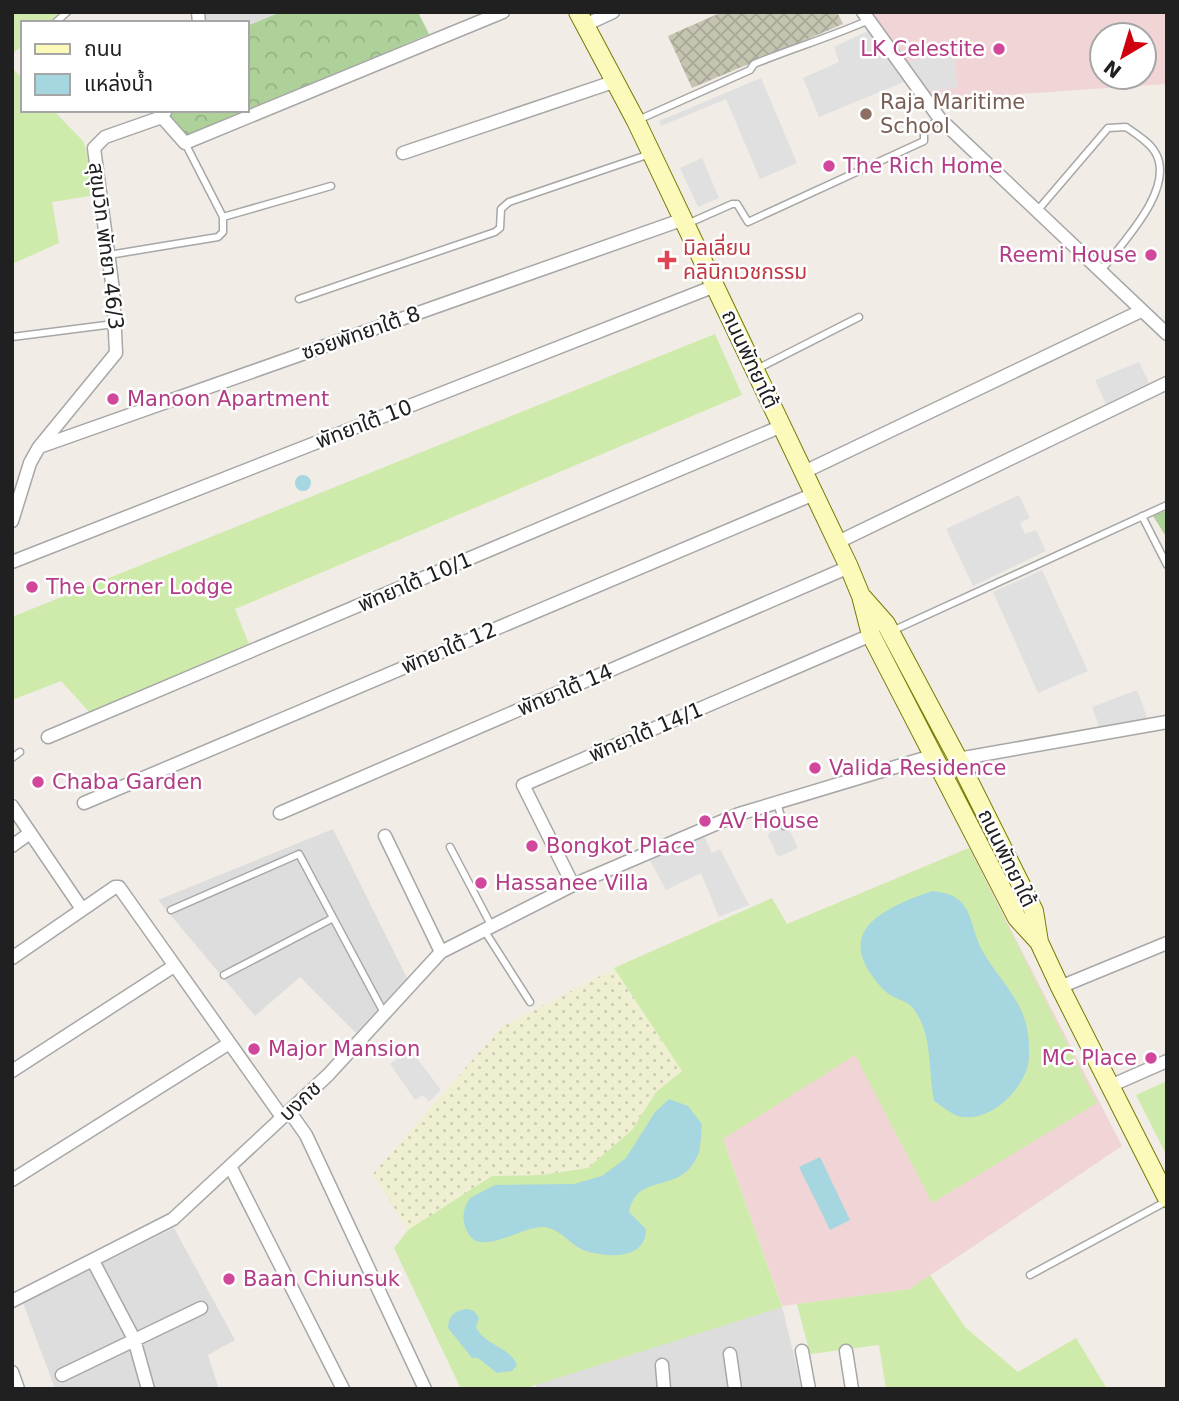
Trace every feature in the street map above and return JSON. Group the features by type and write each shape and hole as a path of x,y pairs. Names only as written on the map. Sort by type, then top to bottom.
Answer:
{"main road":[{"name":"ถนนพัทยาใต้","path":"581,19 636,121 838,542 861,596 871,635 1017,918 1039,942"},
{"name":"ถนนพัทยาใต้","path":"861,596 890,632 958,759 1034,911 1039,942 1060,988 1167,1199"}],"street":[{"path":"164,113 185,144 503,12"},
{"path":"581,19 613,12"},
{"path":"866,16 940,119 1167,334"},
{"path":"403,153 616,81"},
{"name":"สุขุมวิท พัทยา 46/3","path":"12,521 30,463 39,447 117,353 109,255 94,148 105,137 164,113"},
{"name":"ซอยพัทยาใต้ 8","path":"39,447 685,222"},
{"name":"พัทยาใต้ 10","path":"12,562 715,286"},
{"path":"804,472 1141,311"},
{"path":"838,542 1167,383"},
{"name":"พัทยาใต้ 10/1","path":"48,737 782,426"},
{"name":"พัทยาใต้ 12","path":"84,803 814,494"},
{"name":"พัทยาใต้ 14","path":"280,813 849,567"},
{"name":"พัทยาใต้ 14/1","path":"573,885 523,785 871,635"},
{"path":"958,759 1167,722"},
{"name":"บงกช","path":"12,1301 173,1219 328,1075 441,952 573,885 669,842 776,802 935,755"},
{"path":"12,806 82,909"},
{"path":"12,846 30,833"},
{"path":"385,836 441,952"},
{"path":"12,958 82,909 119,887 228,1044 306,1135 425,1389"},
{"path":"1060,988 1167,943"},
{"path":"12,1071 174,966"},
{"path":"12,1180 228,1044"},
{"path":"1110,1086 1167,1061"},
{"path":"230,1166 343,1389"},
{"path":"93,1261 134,1339 149,1389"},
{"path":"62,1375 201,1308"},
{"path":"802,1351 809,1389"},
{"path":"846,1351 852,1389"},
{"path":"730,1354 735,1389"},
{"path":"662,1365 664,1389"},
{"path":"12,1373 18,1389"}],"lane":[{"path":"636,121 750,70 754,64 812,40 825,40 866,16"},
{"path":"685,222 737,204 748,222 923,141 924,130 940,119"},
{"path":"1037,211 1108,128 1126,127 1148,144 1155,151 1160,164 1161,181 1153,201 1100,272"},
{"path":"109,255 218,237 225,228 223,217 185,144"},
{"path":"299,299 495,232 500,228 505,205 651,153"},
{"path":"223,217 331,186"},
{"path":"755,370 859,317"},
{"path":"12,337 116,324"},
{"path":"890,632 1167,505"},
{"path":"1142,516 1167,565"},
{"path":"12,758 20,752"},
{"path":"776,802 784,826"},
{"path":"450,847 487,927 530,1002"},
{"path":"172,911 299,854 384,1014"},
{"path":"224,975 333,918"},
{"path":"1030,1275 1167,1199"}],"shaded area":[{"path":"204,12 281,12 248,26 248,21 204,21"},
{"path":"722,12 837,12 843,24 692,88 668,36"},
{"name":"LK Celestite","path":"871,12 1167,12 1167,84 1158,85 1158,21 1088,21 1088,89 933,100"},
{"path":"868,31 904,82 819,117 803,78 839,62 834,47"},
{"path":"955,51 957,88 926,91 906,62"},
{"path":"761,78 797,163 760,179 726,99 661,126 659,121"},
{"path":"702,158 719,198 698,207 680,168"},
{"path":"1139,362 1149,383 1106,404 1095,380"},
{"path":"1019,495 1030,518 1020,523 1025,534 1036,530 1046,551 973,586 946,529"},
{"path":"1042,570 1088,671 1038,693 993,592"},
{"path":"1137,690 1148,720 1100,728 1092,707"},
{"path":"787,825 798,848 778,857 767,834"},
{"path":"333,829 407,978 356,1033 300,977 255,1016 158,900"},
{"path":"703,834 712,853 720,849 749,905 719,917 701,873 666,890 649,859"},
{"path":"969,848 1122,1146 910,1289 782,1306 722,1136 787,925"},
{"path":"614,969 682,1071 656,1092 632,1130 588,1168 541,1175 492,1176 408,1230 373,1174 501,1027"},
{"path":"410,1049 441,1090 429,1102 423,1095 415,1100 390,1064"},
{"path":"174,1228 235,1340 208,1355 219,1389 55,1389 23,1303"},
{"path":"782,1306 802,1389 536,1389 536,1384"}],"green space":[{"path":"12,12 60,12 50,21 21,21 21,47 12,54"},
{"path":"281,12 418,12 429,34 248,111 248,26"},
{"path":"12,68 21,77 21,112 55,112 84,142 96,195 52,202 59,243 12,264"},
{"path":"171,112 247,112 186,138 168,117"},
{"path":"715,334 742,395 235,609 249,644 91,714 61,681 12,700 12,617"},
{"path":"1167,510 1167,538 1153,516"},
{"path":"969,848 1097,1103 932,1203 855,1055 723,1139 782,1307 523,1389 461,1389 394,1248 408,1230 492,1176 541,1175 588,1168 632,1130 656,1092 682,1071 614,968 772,898 787,924"},
{"path":"1167,1081 1167,1156 1136,1095"},
{"path":"930,1275 965,1327 1018,1372 1076,1338 1107,1389 886,1389 879,1345 810,1354 797,1304 910,1289"}],"water":[{"path":"303,475 309,477 309,489 303,491 297,489 295,483 297,477"},
{"path":"932,891 946,893 962,903 967,910 982,950 1014,997 1028,1032 1028,1065 1019,1085 1003,1103 973,1117 955,1115 934,1101 927,1041 919,1018 910,1005 886,992 869,972 862,954 861,940 867,927 879,916 912,898"},
{"path":"669,1099 688,1106 702,1124 699,1152 682,1175 641,1191 634,1199 629,1212 646,1229 640,1247 624,1254 605,1255 586,1251 556,1231 544,1227 490,1242 480,1242 472,1238 463,1217 470,1198 495,1185 574,1184 602,1176 626,1158 655,1112"},
{"path":"820,1157 850,1220 830,1230 799,1167"},
{"path":"467,1309 474,1311 479,1318 476,1327 480,1333 513,1359 517,1365 512,1371 497,1373 478,1358 472,1358 448,1328 453,1314"}],"place":[{"name":"LK Celestite","path":"999,49"},
{"name":"Raja Maritime School","path":"866,114"},
{"name":"The Rich Home","path":"829,166"},
{"name":"Reemi House","path":"1151,255"},
{"name":"มิลเลี่ยน คลินิกเวชกรรม","path":"667,260"},
{"name":"Manoon Apartment","path":"113,399"},
{"name":"The Corner Lodge","path":"32,587"},
{"name":"Valida Residence","path":"815,768"},
{"name":"Chaba Garden","path":"38,782"},
{"name":"AV House","path":"705,821"},
{"name":"Bongkot Place","path":"532,846"},
{"name":"Hassanee Villa","path":"481,883"},
{"name":"Major Mansion","path":"254,1049"},
{"name":"MC Place","path":"1151,1058"},
{"name":"Baan Chiunsuk","path":"229,1279"}]}
